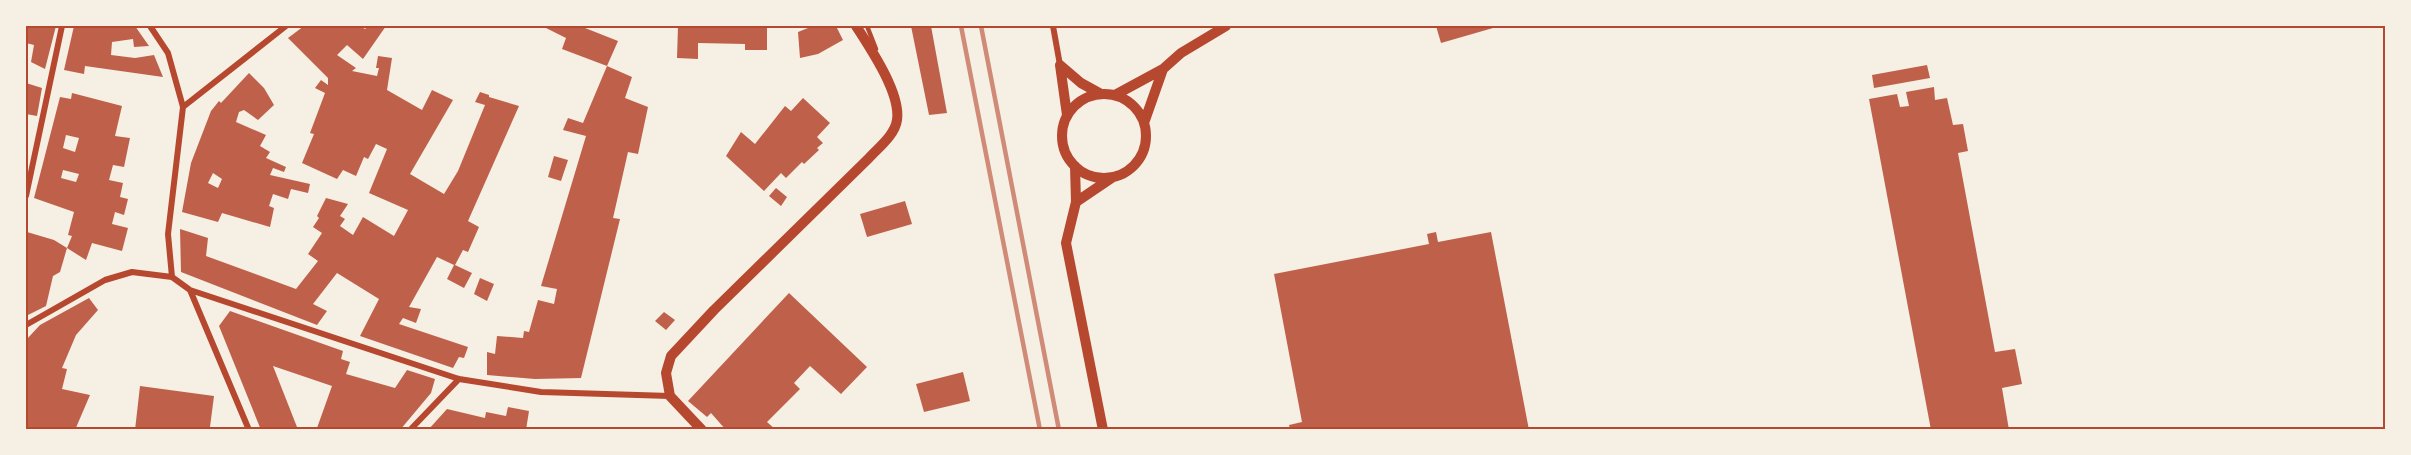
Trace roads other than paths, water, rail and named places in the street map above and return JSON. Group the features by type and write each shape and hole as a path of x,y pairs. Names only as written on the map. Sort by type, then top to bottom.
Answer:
{"street":[{"path":"26,196 62,26"},
{"path":"150,26 168,53 183,107 168,234 172,277"},
{"path":"183,107 286,26"},
{"path":"702,429 670,396 666,373 671,356 714,310 876,151 897,121 895,106 883,69 856,26"},
{"path":"1053,26 1067,115"},
{"path":"1115,95 1163,69 1181,53 1226,26"},
{"path":"1060,65 1081,83 1101,94"},
{"path":"1144,123 1163,69"},
{"path":"1076,202 1131,167 1143,151 1146,137 1144,123 1138,111 1128,101 1115,95 1101,94 1088,97 1076,104 1067,115 1062,128 1062,142 1066,155 1075,166 1093,176 1113,177"},
{"path":"1075,166 1076,202 1066,243 1103,429"},
{"path":"26,325 105,280 132,272 172,277 190,290 459,379 541,392 670,396"},
{"path":"190,290 249,429"},
{"path":"410,429 459,379"}],"lane":[{"path":"867,26 883,69"}],"railway":[{"path":"961,26 1040,430"},
{"path":"981,26 1059,430"}]}
